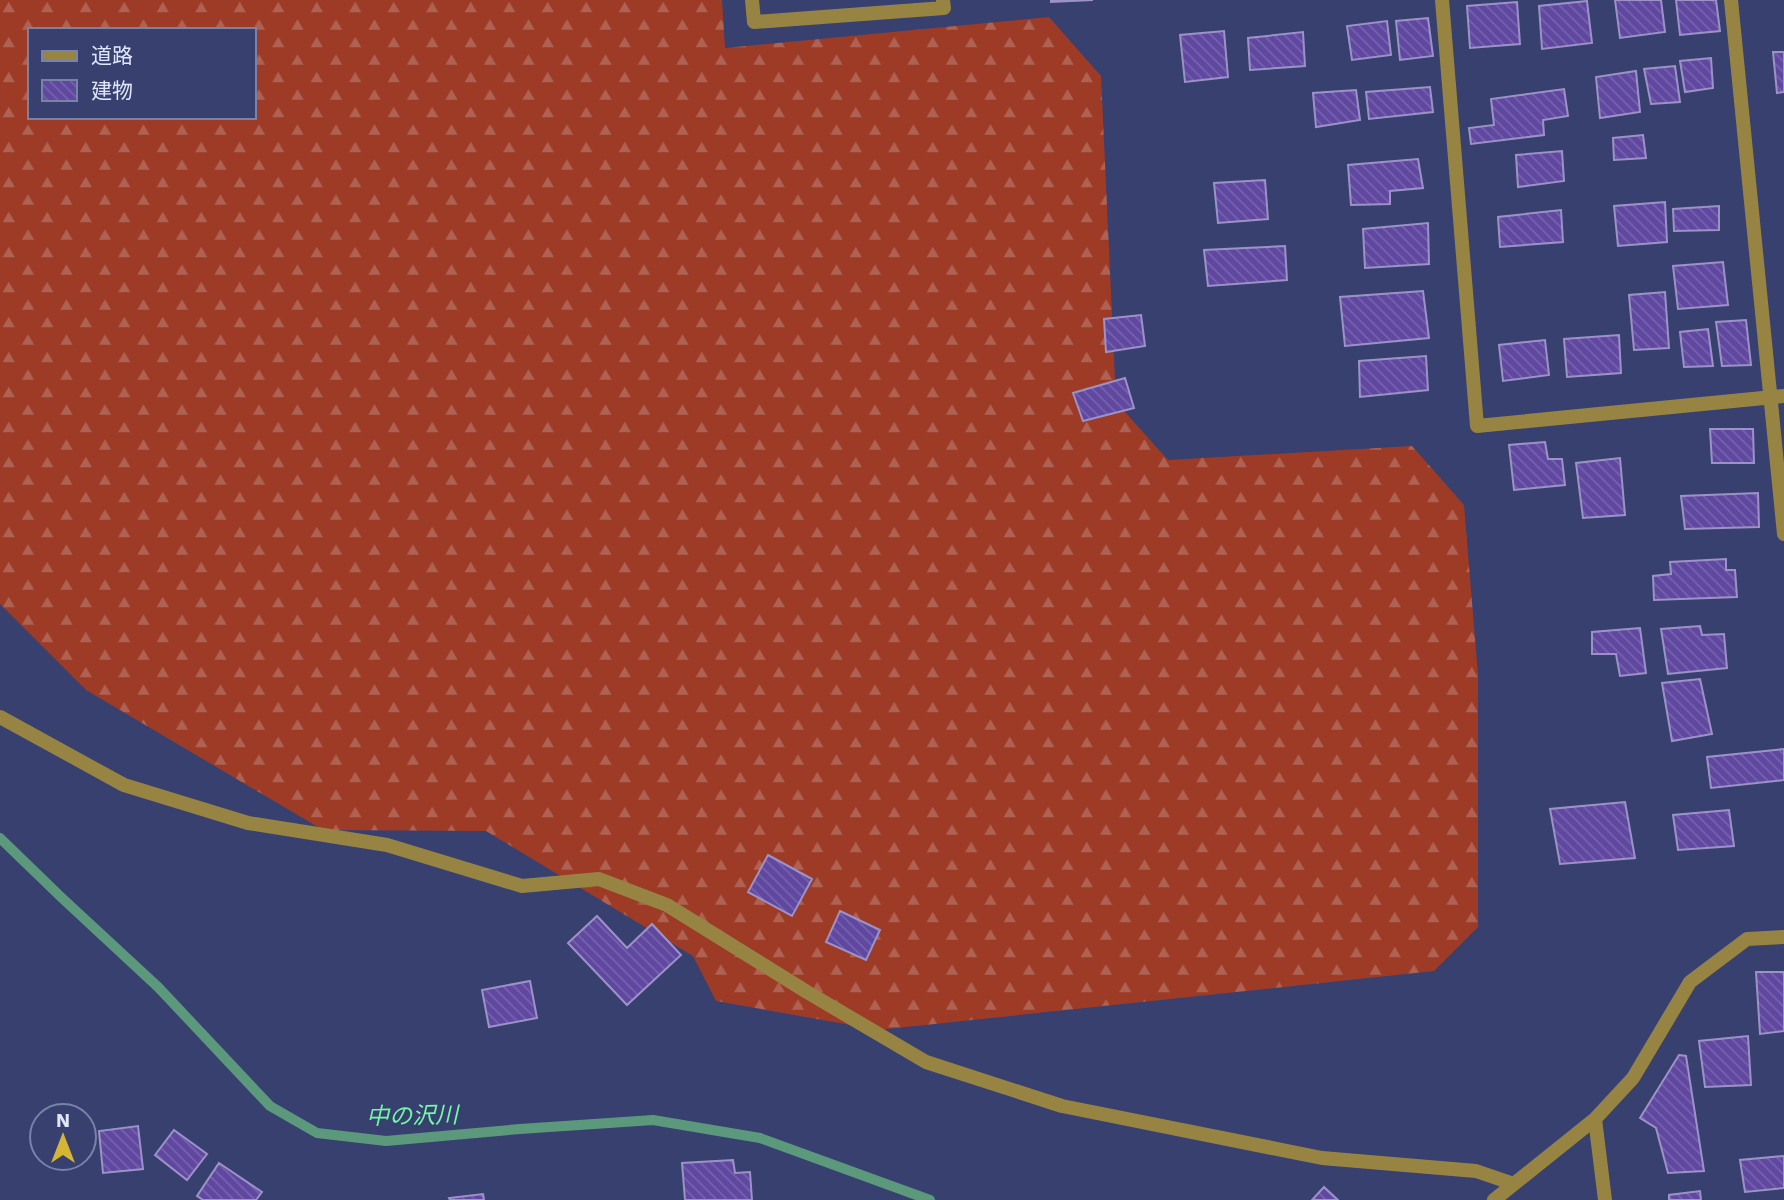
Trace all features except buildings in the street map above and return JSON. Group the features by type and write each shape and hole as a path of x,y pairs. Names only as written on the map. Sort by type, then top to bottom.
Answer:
{"street":[{"path":"752,0 754,22 944,8 943,0"},
{"path":"1442,0 1477,426 1777,397"},
{"path":"1731,0 1777,397 1784,534"},
{"path":"0,717 124,785 247,823 387,845 522,886 599,879 667,905 926,1062 1062,1107 1322,1158 1476,1171 1514,1184"},
{"path":"1494,1200 1595,1119 1633,1078 1690,982 1747,939 1784,937"},
{"path":"1595,1119 1605,1200"}],"green space":[{"path":"0,0 722,0 725,48 1049,17 1101,76 1116,402 1168,460 1412,446 1464,505 1478,675 1478,927 1434,971 878,1030 716,1001 693,956 486,831 323,830 86,690 0,604"}],"waterway":[{"name":"中の沢川","path":"0,838 158,987 270,1106 317,1133 386,1141 653,1120 760,1138 930,1200"}]}
